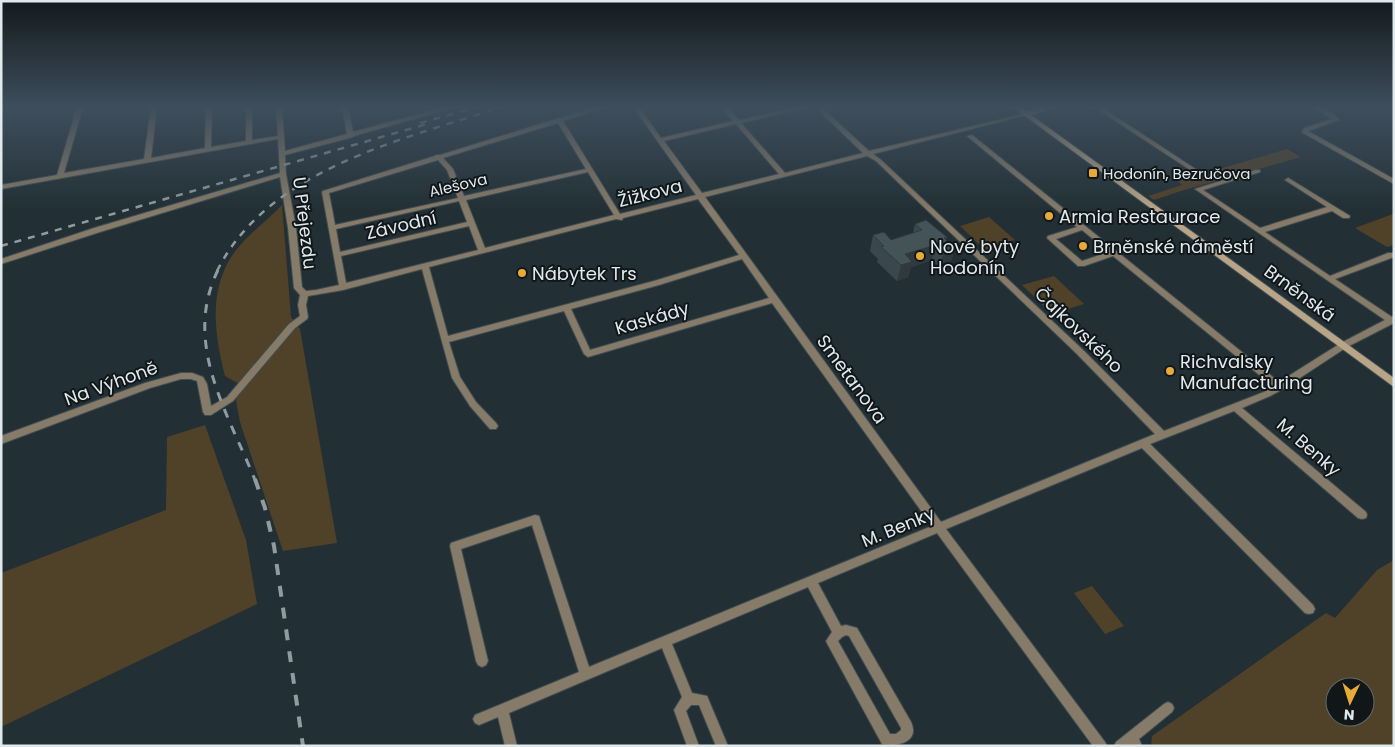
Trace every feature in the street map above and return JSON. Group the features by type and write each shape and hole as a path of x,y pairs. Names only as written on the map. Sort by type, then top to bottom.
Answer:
{"main road":[{"name":"Brněnská","path":"1064,142 1394,383"}],"street":[{"path":"60,177 70,142"},
{"path":"147,160 149,142"},
{"path":"208,142 208,149"},
{"path":"1,188 249,142"},
{"path":"281,142 282,154 329,142"},
{"path":"344,287 325,192 484,142"},
{"path":"573,142 619,218"},
{"name":"Smetanova","path":"661,142 1043,669"},
{"path":"755,142 784,176"},
{"name":"Čajkovského","path":"855,142 868,154 878,160 1078,351 1163,436"},
{"name":"Žižkova","path":"304,294 344,287 425,267 916,142"},
{"path":"977,142 1280,387"},
{"path":"1151,142 1197,172"},
{"path":"1323,142 1394,182"},
{"name":"U Přejezdu","path":"282,154 298,288 304,294"},
{"path":"438,156 450,169 482,252"},
{"name":"Alešova","path":"332,228 590,170"},
{"path":"1258,171 1198,189 1329,279 1393,320"},
{"path":"1,262 97,230 283,174"},
{"path":"1288,180 1346,216"},
{"path":"1260,231 1333,208"},
{"name":"Závodní","path":"337,255 472,223"},
{"path":"1084,227 1051,238 1081,264 1115,253"},
{"path":"1329,279 1391,255"},
{"path":"445,340 676,277 744,256"},
{"path":"425,267 456,378 474,404 493,426"},
{"name":"Na Výhoně","path":"1,440 148,385 181,376 192,376 200,379 203,384 208,412 230,398 292,326 304,317 302,305 304,294"},
{"name":"Kaskády","path":"566,307 588,354 775,299"},
{"name":"M. Benky","path":"479,720 665,641 1280,387 1344,346 1393,320"},
{"name":"M. Benky","path":"1234,406 1362,515"},
{"path":"1143,443 1309,609"},
{"path":"482,661 455,546 535,519 586,675"},
{"path":"811,582 838,632"},
{"path":"846,630 853,632 907,726 908,733 902,742 886,740 832,642 838,632 846,630"},
{"path":"665,641 689,699"},
{"path":"1043,669 1101,746"},
{"path":"693,746 680,710 683,703 689,699 703,700 722,746"},
{"path":"1120,746 1134,741 1168,708"},
{"path":"502,710 511,746"}],"shaded area":[{"path":"1287,149 1301,157 1154,200 1148,196 1182,185 1178,181"},
{"path":"282,205 291,317 300,329 337,543 283,551 240,422 236,401 239,384 225,376 216,323 218,289 223,272 231,257 243,242"},
{"path":"1393,214 1394,245 1387,247 1355,228"},
{"path":"989,217 1015,240 985,250 960,226"},
{"path":"1054,276 1084,304 1052,314 1022,285"},
{"path":"205,425 246,540 257,604 1,727 1,573 166,510 167,437"},
{"path":"1394,560 1394,746 1151,746 1152,736 1326,613 1335,618 1377,570"},
{"path":"1092,586 1124,626 1105,634 1074,593"}],"building":[{"path":"926,220 947,237 944,238 955,249 944,252 936,245 905,254 912,262 901,265 881,247 884,246 873,235 884,232 891,240 922,230 915,224"}],"railway":[{"path":"1,246 365,142"},
{"path":"217,271 240,236 269,207 303,183 341,163 393,142"},
{"path":"218,270 208,297 205,324 207,351 222,403 255,480"},
{"path":"255,479 265,508 274,546 303,746"}],"place":[{"name":"Hodonín, Bezručova","path":"1093,173"},
{"name":"Armia Restaurace","path":"1049,216"},
{"name":"Brněnské náměstí","path":"1083,246"},
{"name":"Nové byty Hodonín","path":"920,256"},
{"name":"Nábytek Trs","path":"522,273"},
{"name":"Richvalsky Manufacturing","path":"1170,371"}]}
